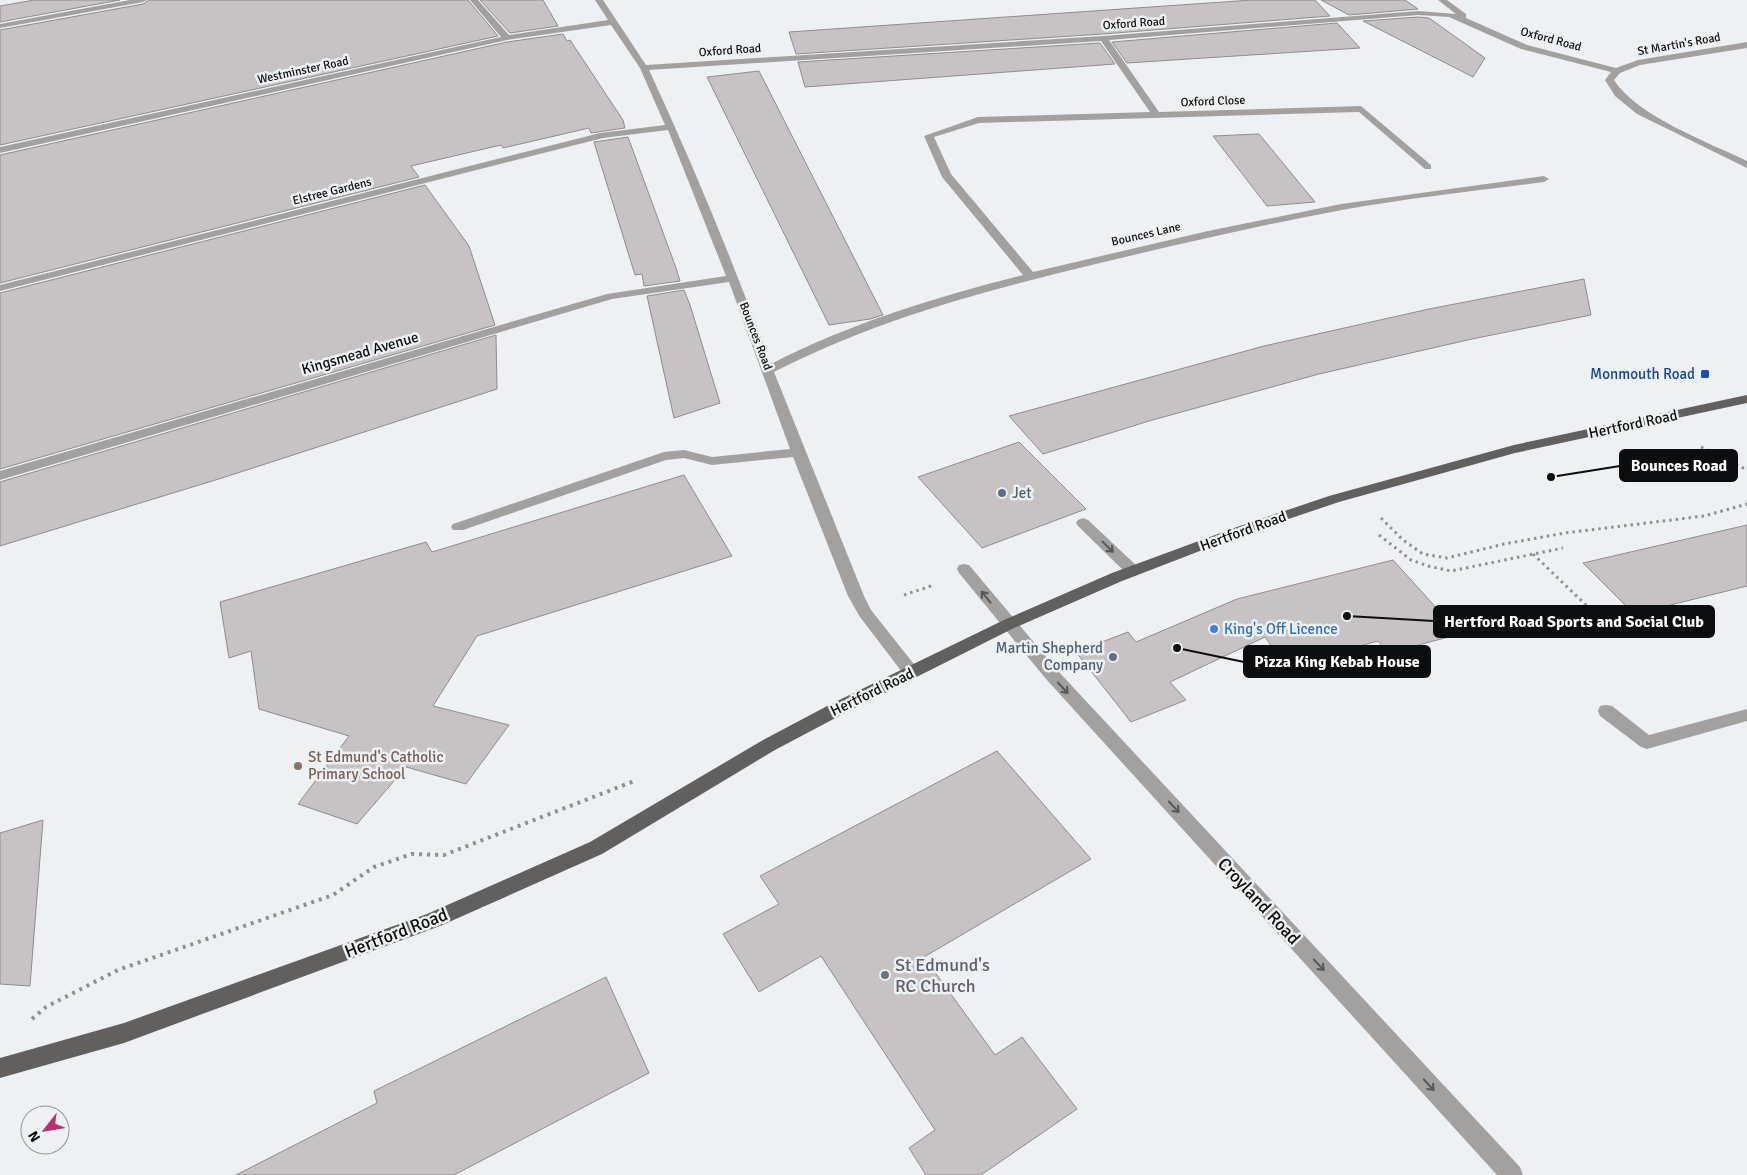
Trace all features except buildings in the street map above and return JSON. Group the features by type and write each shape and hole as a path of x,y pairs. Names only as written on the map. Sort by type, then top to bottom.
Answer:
{"main road":[{"name":"Hertford Road","path":"0,1068 124,1033 433,920 596,848 769,745 911,672 1009,624 1133,571 1239,531 1334,499 1429,472 1514,449 1747,400"}],"street":[{"path":"0,26 143,0"},
{"path":"474,0 507,38"},
{"name":"Bounces Road","path":"598,0 644,68 672,127 733,278 769,370 798,452 856,596 865,613 911,672"},
{"path":"1442,0 1470,22"},
{"name":"Oxford Road","path":"644,68 1104,38 1418,13 1450,15 1470,22 1524,47 1617,71"},
{"name":"Westminster Road","path":"0,150 507,38 613,22"},
{"path":"1104,38 1156,115"},
{"name":"St Martin's Road","path":"1617,71 1638,63 1747,45"},
{"path":"1617,71 1610,80 1618,94 1640,112 1747,164"},
{"name":"Oxford Close","path":"1030,276 946,175 929,136 978,120 1361,110 1428,167"},
{"name":"Elstree Gardens","path":"0,288 603,135 672,127"},
{"name":"Bounces Lane","path":"769,370 804,351 873,323 960,295 1030,276 1178,241 1342,207 1544,179"},
{"name":"Kingsmead Avenue","path":"0,476 611,296 733,278"},
{"path":"458,527 664,456 684,454 712,460 798,452"},
{"path":"1084,522 1133,571"},
{"name":"Croyland Road","path":"964,569 1052,675 1512,1175"},
{"path":"1606,711 1647,742 1747,715"}],"path":[{"path":"1701,447 1747,470"},
{"path":"1378,514 1403,540 1422,554 1447,558 1504,544 1565,533 1704,516 1747,504"},
{"path":"1379,535 1413,562 1435,569 1451,571 1563,548"},
{"path":"1533,554 1589,608 1617,621"},
{"path":"904,595 935,584"},
{"path":"26,1024 46,1007 118,970 333,895 374,867 412,854 444,855 646,776"}],"place":[{"name":"Monmouth Road","path":"1705,374"},
{"name":"Bounces Road","path":"1551,477"},
{"name":"Jet","path":"1002,493"},
{"name":"Hertford Road Sports and Social Club","path":"1347,616"},
{"name":"King's Off Licence","path":"1214,629"},
{"name":"Pizza King Kebab House","path":"1177,648"},
{"name":"Martin Shepherd Company","path":"1113,657"},
{"name":"St Edmund's Catholic Primary School","path":"298,766"},
{"name":"St Edmund's RC Church","path":"885,975"}]}
